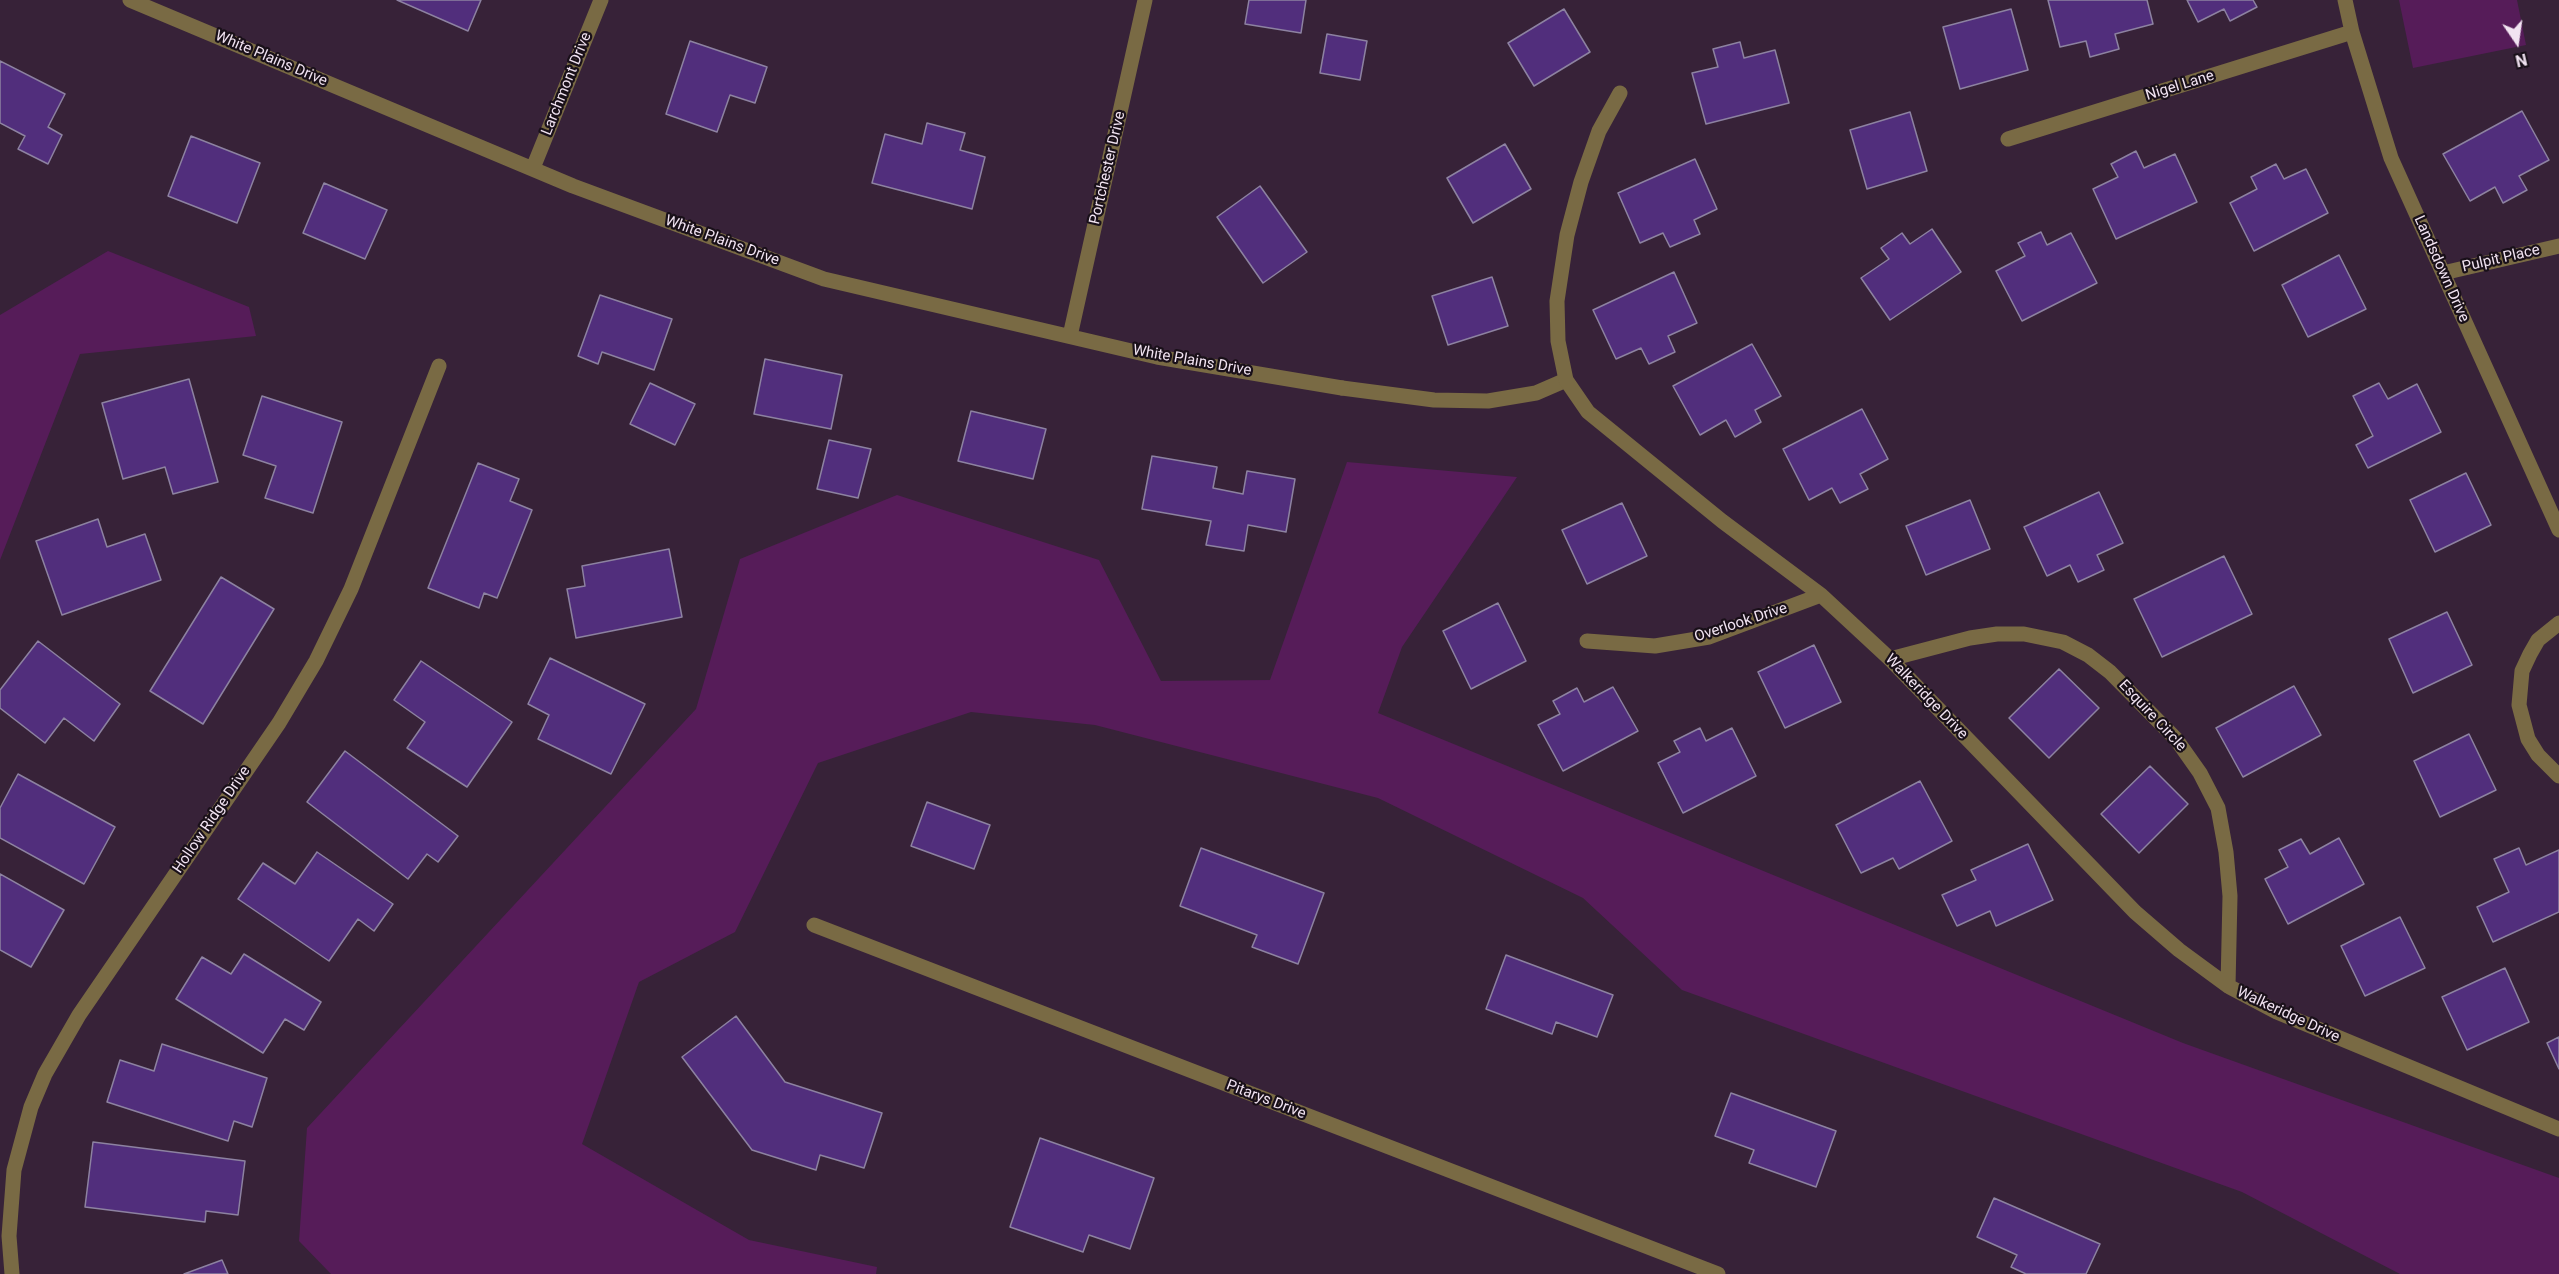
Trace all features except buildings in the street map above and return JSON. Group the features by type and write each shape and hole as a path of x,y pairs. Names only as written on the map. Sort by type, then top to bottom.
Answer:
{"street":[{"name":"White Plains Drive","path":"130,0 573,186 824,279 1157,357 1434,400 1488,401 1536,393 1566,380"},
{"name":"Larchmont Drive","path":"533,168 601,0"},
{"name":"Portchester Drive","path":"1070,336 1145,0"},
{"name":"Landsdown Drive","path":"2345,0 2352,32 2391,158 2558,526"},
{"name":"Nigel Lane","path":"2008,139 2352,32"},
{"name":"Walkeridge Drive","path":"1620,93 1599,131 1581,182 1567,235 1557,301 1558,341 1566,380 1588,412 1722,521 1821,595 1890,659 2135,912 2179,950 2229,986 2277,1012 2334,1038 2559,1129"},
{"name":"Pulpit Place","path":"2443,273 2559,246"},
{"name":"Hollow Ridge Drive","path":"12,1274 9,1236 14,1170 31,1107 45,1074 79,1015 279,723 316,661 351,589 440,366"},
{"name":"Overlook Drive","path":"1587,640 1654,646 1709,637 1821,595"},
{"path":"2559,623 2538,640 2530,654 2522,671 2518,705 2528,739 2538,755 2559,776"},
{"name":"Esquire Circle","path":"1890,659 1970,638 1997,634 2024,634 2063,642 2088,654 2110,672 2176,740 2200,773 2218,808 2226,852 2230,896 2229,986"},
{"name":"Pitarys Drive","path":"814,925 1718,1274"}],"shaded area":[{"path":"2399,0 2517,0 2526,45 2413,68"},
{"path":"108,251 249,307 256,336 80,354 0,560 0,315"},
{"path":"1347,462 1517,477 1402,647 1378,713 2183,1043 2559,1178 2559,1274 2400,1274 2242,1192 1682,990 1583,898 1378,798 1095,725 971,712 818,763 735,932 639,982 582,1144 749,1240 877,1267 876,1274 331,1274 299,1241 307,1128 696,709 740,559 897,495 1099,560 1161,681 1270,680"}]}
